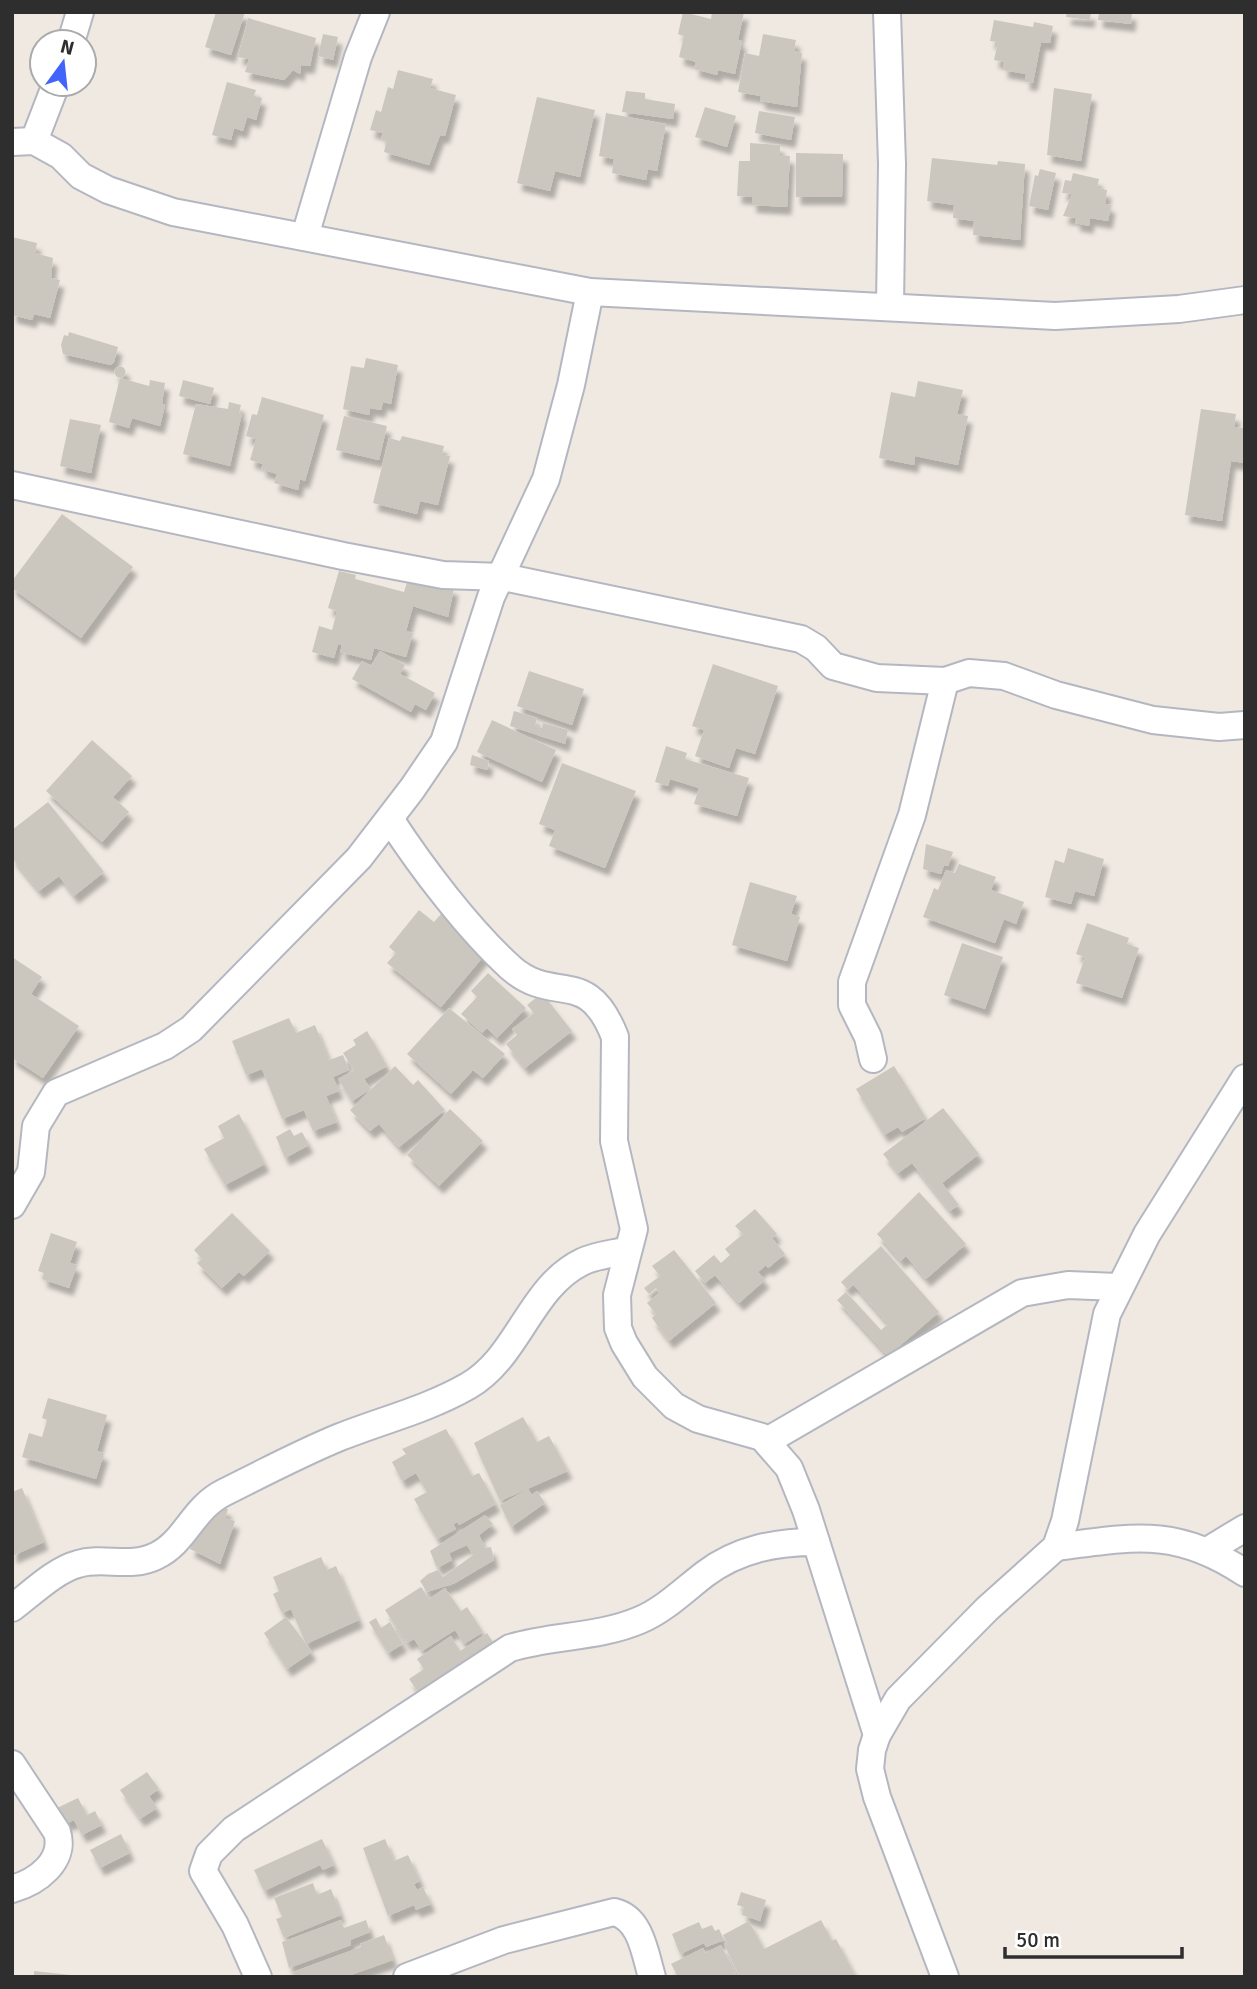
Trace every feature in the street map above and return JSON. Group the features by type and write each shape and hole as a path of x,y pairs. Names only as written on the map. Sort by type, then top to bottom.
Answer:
{"street":[{"path":"305,236 358,57 376,12"},
{"path":"887,12 892,164 890,306"},
{"path":"47,98 21,139 61,156 81,176 108,190 173,212 590,292 1055,316 1180,309 1245,300"},
{"path":"12,1205 31,1172 36,1126 57,1094 165,1046 191,1029 359,858 444,742 491,597 503,577 546,480 571,385 590,292"},
{"path":"12,485 430,573 503,577 801,639 840,669 877,678 945,681 969,673 1004,676 1056,695 1153,720 1219,727 1245,725"},
{"path":"873,1059 867,1037 852,1005 852,982 912,815 945,681"},
{"path":"390,819 431,878 509,966 526,979 588,995 609,1022 615,1037 614,1141 634,1224 617,1304 618,1328 634,1362 657,1390 686,1414 749,1431 767,1441 789,1468 816,1542 877,1735"},
{"path":"945,1977 877,1797 870,1769 877,1735 898,1699 987,1609 1056,1546 1065,1521 1101,1336 1118,1287 1147,1234 1245,1077"},
{"path":"12,1608 77,1564 137,1562 156,1556 173,1545 202,1506 223,1493 311,1450 417,1410 468,1386 491,1369 544,1297 568,1270 583,1261 628,1250"},
{"path":"767,1441 1021,1293 1068,1285 1118,1287"},
{"path":"1207,1551 1245,1528"},
{"path":"1056,1546 1158,1537 1207,1551 1245,1573"},
{"path":"258,1977 235,1925 204,1871 209,1854 234,1829 510,1648 552,1637 603,1631 640,1620 709,1571 744,1552 771,1544 816,1542"},
{"path":"12,1764 57,1832 59,1846 50,1866 38,1878 12,1889"},
{"path":"407,1977 504,1940 614,1912 624,1914 632,1922 652,1977"}],"building":[{"path":"216,12 245,12 231,55 205,47"},
{"path":"683,12 711,19 712,12 744,12 738,40 742,41 735,74 718,70 717,75 694,69 696,62 679,57 684,36 678,34"},
{"path":"1067,12 1091,12 1090,20 1066,17"},
{"path":"1099,12 1132,12 1131,24 1098,20"},
{"path":"248,18 316,38 310,66 301,65 300,74 293,70 284,80 245,72 249,59 238,57"},
{"path":"994,20 1033,27 1034,22 1053,26 1050,43 1041,42 1033,83 1025,82 1026,74 1003,70 1004,62 994,60 998,42 990,41"},
{"path":"323,34 338,37 333,60 318,56"},
{"path":"763,34 796,40 794,51 802,53 797,107 760,101 761,96 738,92 745,53 759,56"},
{"path":"398,70 433,79 430,88 456,95 445,136 440,135 429,165 384,152 387,140 381,138 383,133 370,130 376,110 381,112 388,87 393,89"},
{"path":"227,82 256,90 254,96 262,98 256,120 247,117 243,131 234,128 231,140 212,135"},
{"path":"1054,88 1092,94 1081,161 1047,155"},
{"path":"626,91 645,93 645,99 675,104 673,119 622,112"},
{"path":"537,97 595,110 580,177 555,171 550,191 517,183"},
{"path":"705,107 736,116 727,147 695,137"},
{"path":"759,111 795,117 791,140 755,133"},
{"path":"606,113 666,124 657,171 648,169 646,180 612,173 614,159 599,156"},
{"path":"750,143 780,145 780,155 790,156 787,207 752,205 752,197 737,196 739,161 750,161"},
{"path":"796,153 843,154 842,197 796,197"},
{"path":"932,158 997,165 998,161 1025,164 1020,240 973,235 974,221 953,218 954,205 927,201"},
{"path":"1040,169 1056,173 1048,210 1029,206 1035,175 1038,176"},
{"path":"1073,173 1099,179 1097,188 1107,190 1105,204 1111,205 1108,221 1090,218 1089,226 1075,223 1076,218 1063,216 1072,194 1062,193 1065,180 1071,181"},
{"path":"12,237 37,243 35,253 53,258 51,278 60,280 50,318 34,314 32,320 12,315"},
{"path":"69,332 118,347 114,362 111,365 63,354 61,345 64,335 68,336"},
{"path":"366,358 398,365 391,404 383,402 381,410 370,408 369,415 343,409 351,366 364,368"},
{"path":"120,366 126,372 120,378 114,372"},
{"path":"120,378 149,386 150,380 165,383 162,404 165,405 160,426 132,418 129,428 109,422"},
{"path":"183,380 214,388 210,404 179,396"},
{"path":"918,381 963,390 957,414 968,416 958,465 915,456 914,465 879,458 891,392 915,397"},
{"path":"262,397 324,415 305,481 300,479 298,490 274,483 277,474 261,469 263,464 250,460 256,439 246,436 252,414 257,415"},
{"path":"229,402 241,405 239,413 242,413 230,466 183,454 196,404 228,409"},
{"path":"1201,409 1236,414 1234,427 1245,428 1245,463 1231,461 1222,521 1185,515"},
{"path":"344,416 387,426 379,460 336,450"},
{"path":"70,419 101,425 91,473 60,466"},
{"path":"402,436 444,446 442,455 450,456 438,505 420,501 417,514 373,503 389,438 400,441"},
{"path":"62,514 133,567 81,638 12,588 12,581"},
{"path":"339,571 356,575 355,579 404,592 410,573 454,588 448,617 413,606 406,631 413,633 406,657 374,648 371,660 340,652 342,645 338,644 334,658 312,652 319,626 332,630 337,611 328,608"},
{"path":"380,651 405,665 400,674 435,693 426,710 415,704 411,712 352,679 362,661 371,666"},
{"path":"713,664 778,686 755,754 736,748 729,768 695,756 704,730 692,726"},
{"path":"529,671 584,689 572,725 517,706"},
{"path":"514,711 537,718 535,726 542,728 543,723 568,730 565,744 510,726"},
{"path":"492,720 556,750 542,782 477,752"},
{"path":"92,740 132,776 113,797 129,812 102,842 46,791"},
{"path":"666,746 687,753 685,759 749,778 737,816 694,804 699,788 670,779 668,786 655,782"},
{"path":"472,755 489,761 487,770 470,765"},
{"path":"562,763 636,791 605,868 549,846 555,830 539,824"},
{"path":"48,802 104,872 74,896 59,876 39,891 12,858 12,830"},
{"path":"926,844 953,852 948,866 944,865 941,874 923,869"},
{"path":"1068,848 1104,859 1094,896 1075,891 1071,904 1045,897 1055,860 1064,863"},
{"path":"959,864 996,877 991,890 1024,902 1016,924 1004,919 995,943 923,917 934,888 938,890 946,870 955,873"},
{"path":"750,882 797,896 791,914 800,917 787,961 732,945"},
{"path":"419,910 434,922 442,913 488,951 441,1007 387,963 396,953 389,947"},
{"path":"1087,923 1129,938 1127,944 1139,948 1122,998 1076,983 1085,957 1076,954"},
{"path":"962,943 1003,957 985,1009 944,995"},
{"path":"12,957 42,977 31,994 79,1026 43,1078 12,1058"},
{"path":"488,973 526,1008 497,1038 487,1028 482,1033 461,1014 477,997 471,991"},
{"path":"542,993 572,1031 525,1068 506,1044 517,1035 512,1029 534,1013 527,1005"},
{"path":"449,1008 505,1054 483,1078 473,1070 451,1094 407,1054"},
{"path":"289,1018 296,1033 315,1025 329,1060 343,1055 349,1070 333,1077 339,1091 326,1096 337,1122 313,1131 304,1110 282,1119 262,1069 246,1075 232,1041"},
{"path":"367,1031 387,1066 364,1079 371,1089 352,1101 338,1079 354,1070 343,1053 356,1045 353,1040"},
{"path":"395,1066 413,1085 418,1080 445,1110 399,1147 379,1124 370,1131 350,1110"},
{"path":"894,1066 926,1118 902,1132 898,1127 884,1135 856,1089"},
{"path":"943,1108 979,1154 942,1183 959,1205 950,1211 912,1163 898,1173 883,1154"},
{"path":"450,1109 483,1141 439,1186 407,1155"},
{"path":"239,1114 265,1164 225,1185 204,1149 224,1138 218,1126"},
{"path":"290,1129 294,1136 302,1132 309,1145 285,1158 276,1137"},
{"path":"919,1192 966,1244 926,1279 906,1256 901,1261 877,1234"},
{"path":"755,1209 777,1234 772,1238 785,1254 768,1268 766,1265 758,1272 765,1280 739,1303 715,1275 705,1283 695,1271 714,1255 721,1263 730,1255 725,1249 743,1234 735,1226"},
{"path":"232,1213 270,1251 244,1276 239,1272 222,1288 197,1263 202,1259 194,1250"},
{"path":"51,1233 77,1242 70,1263 77,1265 69,1288 42,1279 44,1273 38,1271"},
{"path":"881,1246 939,1312 888,1356 837,1300 846,1292 881,1330 888,1324 853,1284 847,1289 841,1282"},
{"path":"674,1250 716,1303 669,1341 652,1318 656,1314 647,1303 659,1293 656,1288 649,1294 644,1288 660,1276 652,1266"},
{"path":"48,1398 107,1415 97,1451 104,1453 96,1479 22,1457 29,1433 42,1437 47,1420 42,1418"},
{"path":"523,1417 537,1442 549,1436 568,1471 500,1501 474,1443"},
{"path":"446,1429 472,1476 479,1473 496,1504 459,1525 458,1522 453,1524 456,1529 437,1539 414,1499 427,1492 416,1473 402,1481 392,1462 406,1454 402,1449"},
{"path":"22,1488 44,1542 12,1556 12,1492"},
{"path":"528,1489 532,1495 537,1491 545,1503 511,1527 500,1505"},
{"path":"218,1506 228,1509 225,1518 235,1521 220,1564 190,1549 203,1511"},
{"path":"485,1515 493,1524 479,1535 485,1548 491,1547 494,1560 455,1583 427,1592 420,1581 428,1574 438,1570 443,1577 473,1555 467,1545 449,1553 452,1560 437,1568 430,1551"},
{"path":"321,1557 327,1570 336,1566 359,1620 306,1644 291,1609 282,1613 273,1594 279,1591 273,1577"},
{"path":"421,1587 429,1599 445,1588 461,1611 467,1607 483,1632 464,1644 455,1630 422,1651 414,1639 407,1643 385,1610"},
{"path":"286,1617 312,1652 287,1669 264,1633"},
{"path":"376,1618 381,1628 390,1622 403,1644 388,1653 369,1622"},
{"path":"487,1633 493,1642 418,1692 409,1679 424,1669 417,1659 451,1636 460,1651"},
{"path":"147,1772 159,1789 149,1796 157,1808 140,1819 120,1790"},
{"path":"78,1798 87,1815 95,1811 102,1825 82,1835 74,1820 66,1824 57,1808"},
{"path":"121,1834 130,1853 100,1868 90,1850"},
{"path":"322,1839 334,1865 323,1870 320,1865 264,1891 254,1870"},
{"path":"385,1839 394,1861 408,1855 420,1881 414,1884 417,1890 423,1887 431,1904 416,1910 414,1905 388,1916 363,1848"},
{"path":"313,1883 317,1895 331,1889 341,1915 284,1938 276,1919 282,1917 274,1898"},
{"path":"741,1892 766,1900 760,1921 742,1915 744,1907 737,1905"},
{"path":"341,1920 344,1928 366,1920 370,1932 350,1940 351,1945 289,1968 282,1942"},
{"path":"821,1920 832,1941 836,1939 855,1975 740,1977 724,1944 727,1943 723,1935 749,1921 764,1949"},
{"path":"699,1922 702,1929 712,1925 715,1931 719,1929 724,1940 706,1947 704,1943 680,1954 672,1934"},
{"path":"384,1935 393,1960 345,1977 295,1977 293,1972 361,1947 360,1944"},
{"path":"721,1945 736,1974 678,1977 671,1964 703,1948 705,1953"},
{"path":"34,1971 71,1975 71,1977 34,1977"}]}
